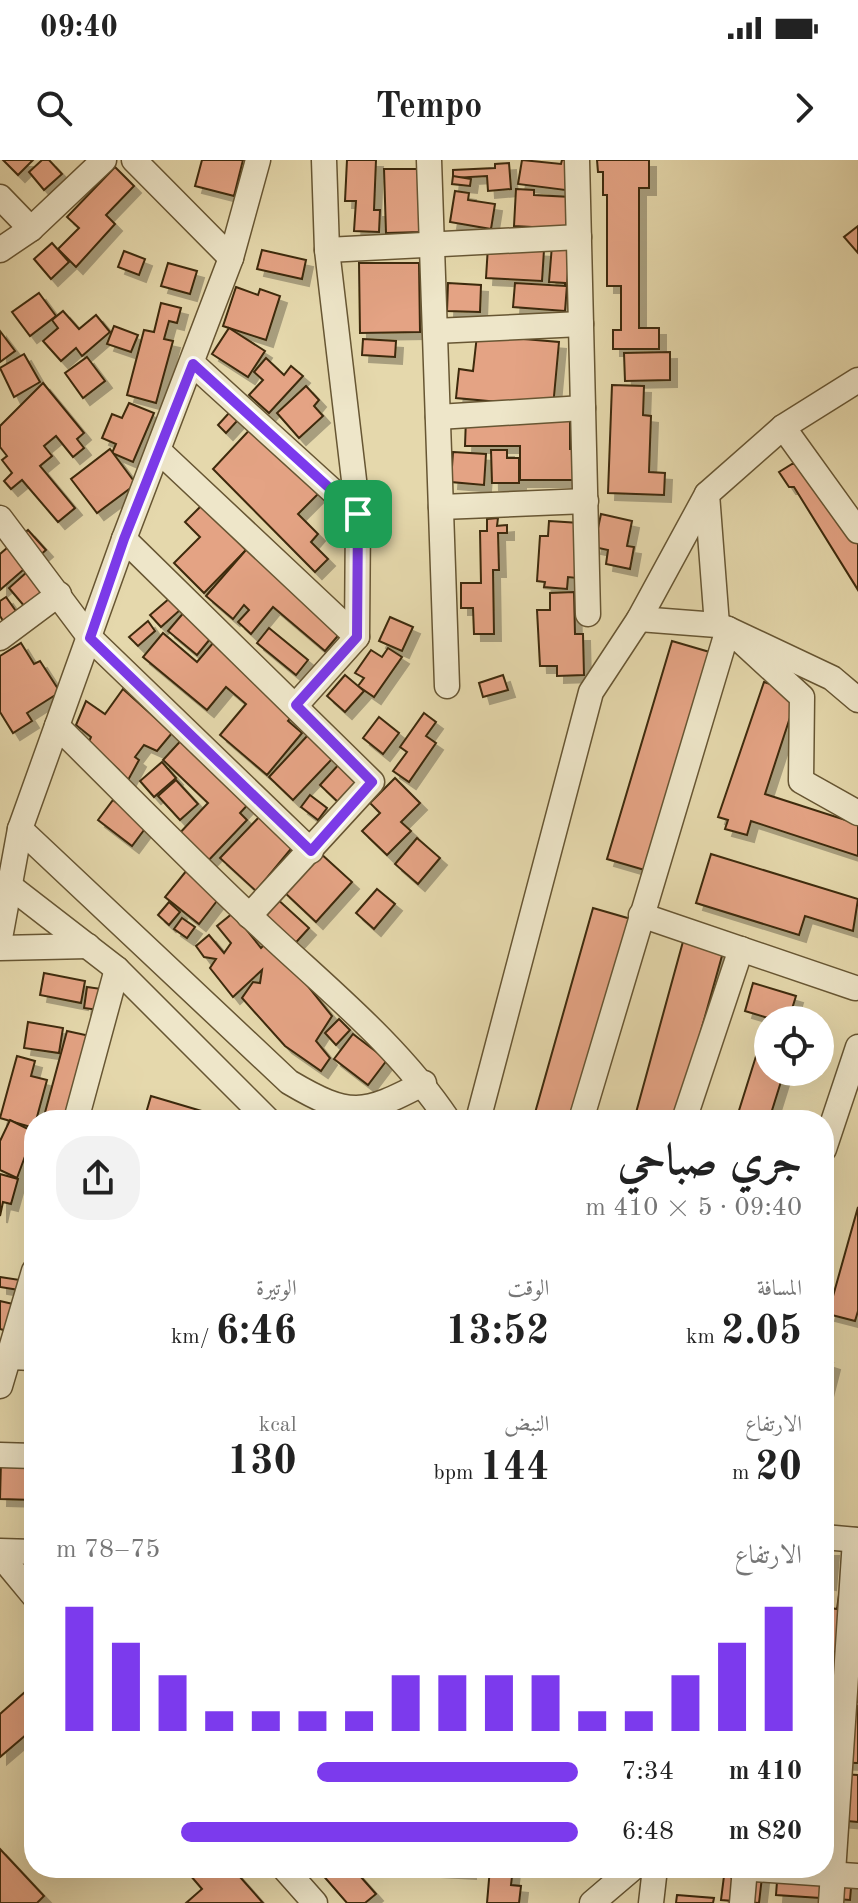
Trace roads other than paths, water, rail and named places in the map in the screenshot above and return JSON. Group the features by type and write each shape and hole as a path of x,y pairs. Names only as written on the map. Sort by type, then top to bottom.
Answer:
{"street":[{"path":"0,250 31,229 104,160"},
{"path":"134,160 231,258"},
{"path":"0,938 11,887 11,844 90,638 124,539 193,364 231,258 258,160"},
{"path":"296,705 357,637 358,514 327,250 324,160"},
{"path":"429,160 447,686"},
{"path":"577,160 588,614"},
{"path":"0,197 31,229"},
{"path":"327,250 432,247 579,237"},
{"path":"435,331 581,324"},
{"path":"193,364 358,514"},
{"path":"481,1110 591,692 639,619 707,494 783,427 858,380"},
{"path":"438,417 583,408"},
{"path":"783,427 858,531"},
{"path":"159,451 357,637"},
{"path":"584,1110 722,627 707,494"},
{"path":"441,507 586,501"},
{"path":"2,524 90,638 311,851"},
{"path":"124,539 372,782 249,916"},
{"path":"0,638 59,594"},
{"path":"639,619 722,627 832,678 858,700"},
{"path":"722,627 802,697 801,781 858,813"},
{"path":"57,726 424,1083 442,1110"},
{"path":"11,844 289,1082 317,1098 345,1107 378,1107 424,1083"},
{"path":"11,887 117,969 258,1110"},
{"path":"641,915 857,990"},
{"path":"0,948 88,946"},
{"path":"687,1110 741,949"},
{"path":"79,1110 117,969"},
{"path":"834,1119 858,1047"},
{"path":"0,1386 24,1305"},
{"path":"9,1357 24,1358"},
{"path":"0,1455 24,1456"},
{"path":"831,1903 846,1875 857,1540 834,1538"},
{"path":"0,1553 24,1552"},
{"path":"0,1553 24,1583"},
{"path":"293,1878 315,1903"},
{"path":"592,1903 621,1878"},
{"path":"651,1903 654,1878"},
{"path":"742,1903 744,1878"}]}
